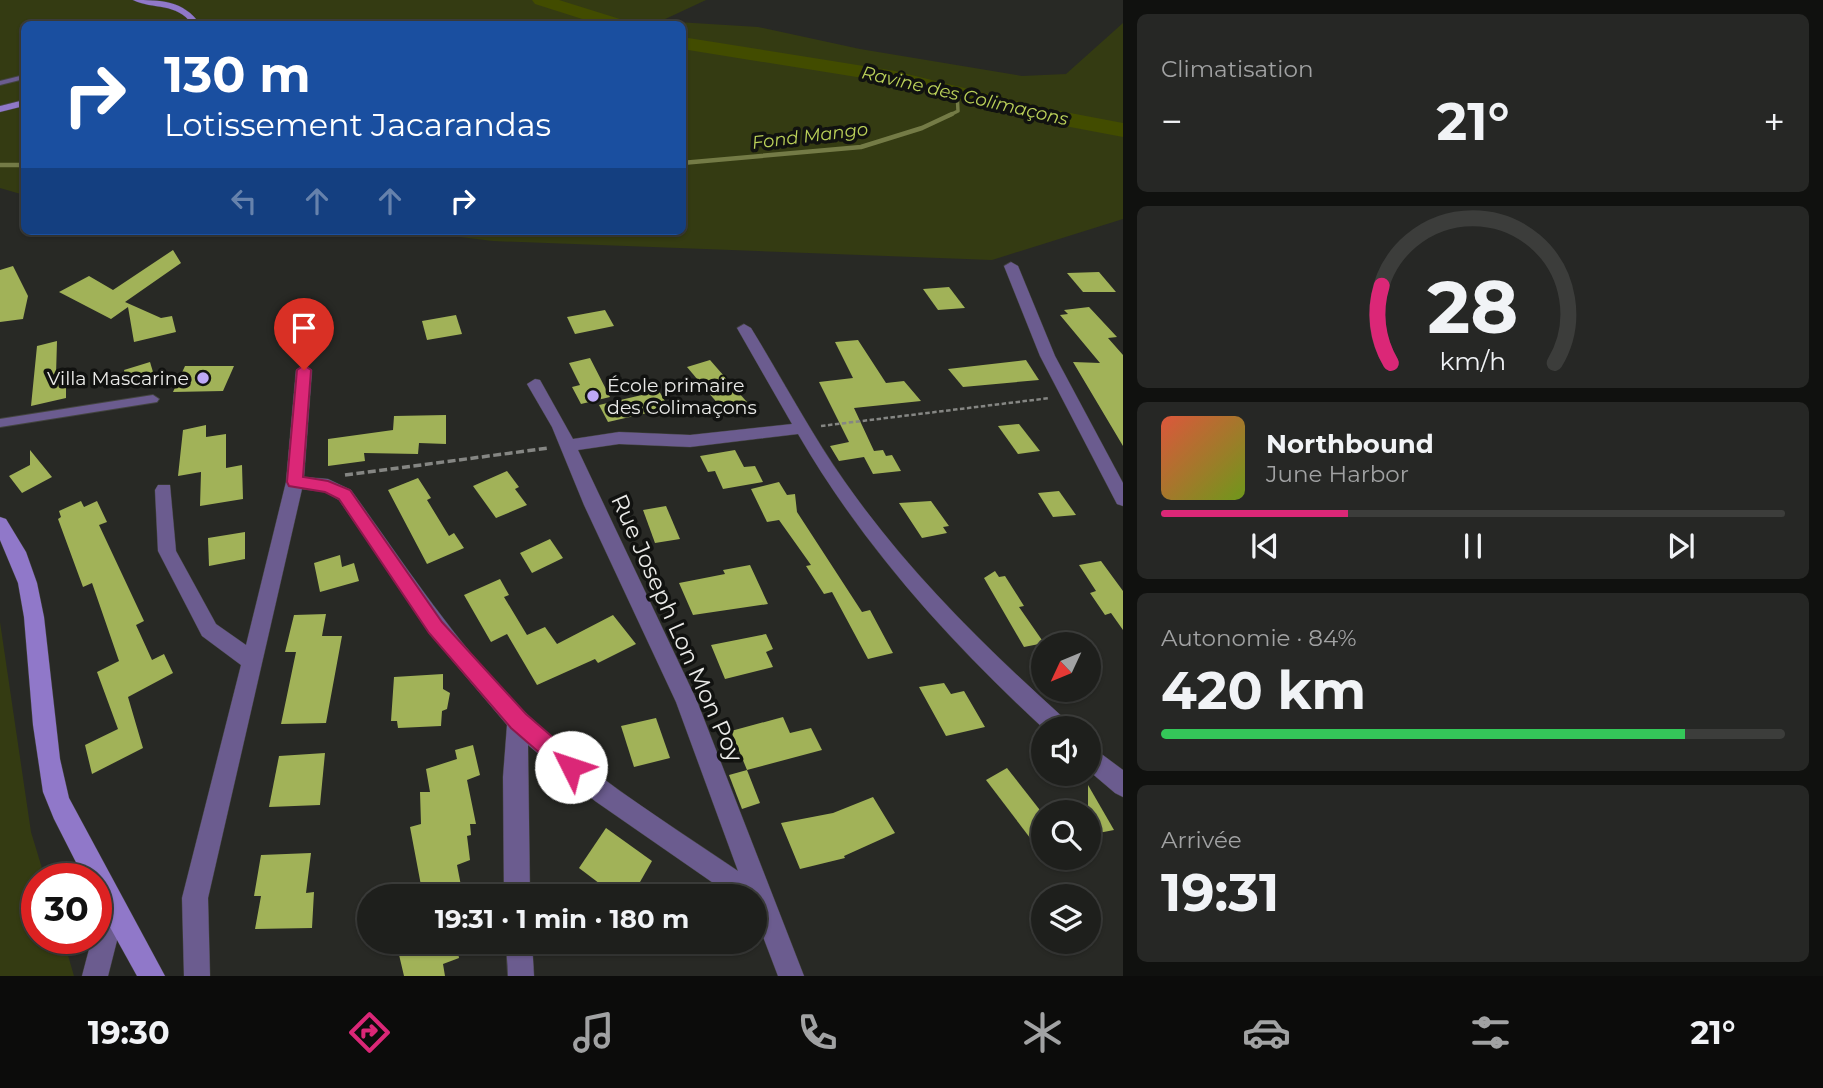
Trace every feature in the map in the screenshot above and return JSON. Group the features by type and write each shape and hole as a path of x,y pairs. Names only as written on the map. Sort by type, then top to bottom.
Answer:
{"main road":[{"path":"137,0 181,7 189,12 194,21"},
{"path":"0,109 21,104"},
{"path":"0,524 27,575 35,623 39,701 55,794 89,863"},
{"path":"112,909 152,976"}],"street":[{"path":"1012,266 1028,318 1066,396 1123,499"},
{"path":"744,328 855,507 912,579 1007,682 1045,716"},
{"path":"197,976 195,898 295,482 304,370"},
{"name":"Rue Joseph Lon Mon Poy","path":"535,384 569,446 593,505 686,701 751,884"},
{"path":"569,446 619,438 690,441 804,428"},
{"path":"295,482 328,486 345,495 436,628 519,721 589,782 736,884"},
{"path":"164,490 167,551 209,631 251,660"},
{"path":"517,884 515,777 519,721"},
{"path":"1101,766 1123,785"},
{"name":"Rue Joseph Lon Mon Poy","path":"767,923 791,976"},
{"path":"95,976 101,954"},
{"path":"520,954 521,976"}],"lane":[{"path":"0,83 21,78"},
{"path":"0,423 153,399"}],"path":[{"path":"804,428 1066,396"},
{"path":"336,476 569,446"}],"green space":[{"path":"0,0 706,0 661,21 21,21 21,194 0,188"},
{"path":"686,23 758,27 860,49 1022,76 1066,74 1123,23 1123,219 992,260 493,241 443,235 686,235"},
{"path":"0,622 31,832 40,863 21,863 21,954 68,954 74,976 0,976"}],"building":[{"path":"173,250 181,263 125,302 161,318 172,316 176,332 134,342 128,307 111,319 59,292 89,276 113,290"},
{"path":"13,266 28,296 23,319 0,322 0,270"},
{"path":"1099,272 1116,292 1083,292 1067,273"},
{"path":"949,287 965,308 938,310 923,289"},
{"path":"1089,307 1117,337 1108,338 1123,355 1123,446 1073,362 1100,363 1060,315 1068,314 1064,310"},
{"path":"605,310 614,326 575,334 567,317"},
{"path":"456,315 462,334 427,340 422,321"},
{"path":"858,340 886,383 904,381 921,401 854,408 874,451 883,450 886,456 892,455 901,471 873,474 864,457 839,461 830,446 849,442 819,382 853,378 835,342"},
{"path":"57,341 56,375 66,373 66,398 31,406 37,346"},
{"path":"590,358 610,397 581,404 572,387 580,385 569,363"},
{"path":"710,360 753,409 729,417 687,367"},
{"path":"1026,360 1039,380 963,387 948,369"},
{"path":"150,362 156,382 128,386 124,370"},
{"path":"185,366 234,366 223,391 173,392"},
{"path":"659,391 669,408 608,422 599,405"},
{"path":"446,415 446,444 419,443 418,454 364,453 365,461 328,466 328,439 393,430 394,416"},
{"path":"1019,424 1040,451 1018,454 998,426"},
{"path":"206,425 206,437 226,434 226,468 242,465 243,499 200,506 201,472 178,476 183,430"},
{"path":"30,450 52,477 22,493 9,476 30,465"},
{"path":"735,450 744,467 755,466 763,482 723,489 715,471 708,472 700,456"},
{"path":"507,471 519,487 515,489 527,505 496,518 473,486"},
{"path":"418,478 431,498 427,500 449,536 454,533 464,548 427,564 388,490"},
{"path":"779,482 787,495 795,494 797,512 862,612 870,610 893,653 868,659 832,592 824,594 806,566 811,565 779,520 767,522 751,489"},
{"path":"1059,491 1076,515 1053,517 1038,493"},
{"path":"81,501 84,507 97,501 107,522 99,525 144,621 136,625 152,660 164,654 173,673 128,697 143,748 92,774 85,745 118,729 97,672 119,661 92,583 83,587 58,519 61,517 59,511"},
{"path":"931,501 949,526 943,527 947,533 922,538 899,503"},
{"path":"666,506 680,539 655,543 643,510"},
{"path":"245,532 245,559 209,566 208,538"},
{"path":"550,539 563,558 532,573 520,553"},
{"path":"340,555 342,567 354,563 359,581 320,592 314,563"},
{"path":"1101,561 1123,591 1123,630 1111,613 1105,615 1090,593 1096,591 1079,565"},
{"path":"750,565 768,604 693,615 679,583 725,574 723,570"},
{"path":"995,571 999,577 1005,576 1024,606 1019,607 1036,632 1031,632 1031,646 1024,647 984,578"},
{"path":"500,579 509,595 504,597 527,635 545,627 557,644 613,615 636,644 598,663 595,659 537,685 507,634 491,642 464,595"},
{"path":"326,614 322,636 342,636 326,723 281,724 296,652 285,652 294,615"},
{"path":"766,634 773,649 766,652 773,667 725,679 711,645"},
{"path":"443,674 443,689 450,693 447,709 442,711 441,726 398,728 397,721 391,721 394,677"},
{"path":"944,683 951,694 964,691 985,727 946,736 919,687"},
{"path":"783,717 790,733 811,728 822,750 747,770 731,731"},
{"path":"656,718 670,758 634,767 621,726"},
{"path":"473,745 480,775 467,780 476,824 470,824 471,835 467,836 470,860 457,865 461,884 421,884 410,827 421,824 420,792 430,792 426,769 457,759 455,750"},
{"path":"325,753 320,805 269,807 279,756"},
{"path":"1007,768 1032,800 1031,839 986,780"},
{"path":"747,770 760,803 742,809 729,775"},
{"path":"1088,786 1089,786 1097,800 1088,800"},
{"path":"873,797 895,833 844,856 845,858 800,869 781,823 833,813"},
{"path":"1101,808 1114,830 1101,832"},
{"path":"606,828 652,861 639,884 600,884 579,868"},
{"path":"311,853 306,893 314,892 312,928 255,929 261,896 254,896 261,855"},
{"path":"399,954 458,954 459,958 443,964 445,976 404,976"}],"waterway":[{"name":"Ravine des Colimaçons","path":"541,0 607,21"},
{"name":"Ravine des Colimaçons","path":"686,44 895,77 1049,116 1106,129 1123,130"},
{"name":"Fond Mango","path":"952,114 958,111 957,92"},
{"name":"Fond Mango","path":"686,163 861,147 922,128 952,114"},
{"name":"Fond Mango","path":"948,116 952,114"},
{"name":"Fond Mango","path":"0,165 21,165"}],"place":[{"name":"Villa Mascarine","path":"203,378"},
{"name":"École primaire des Colimaçons","path":"593,396"}],"route":[{"path":"304,370 295,482 328,486 345,495 436,628 519,721 571,767"}]}
